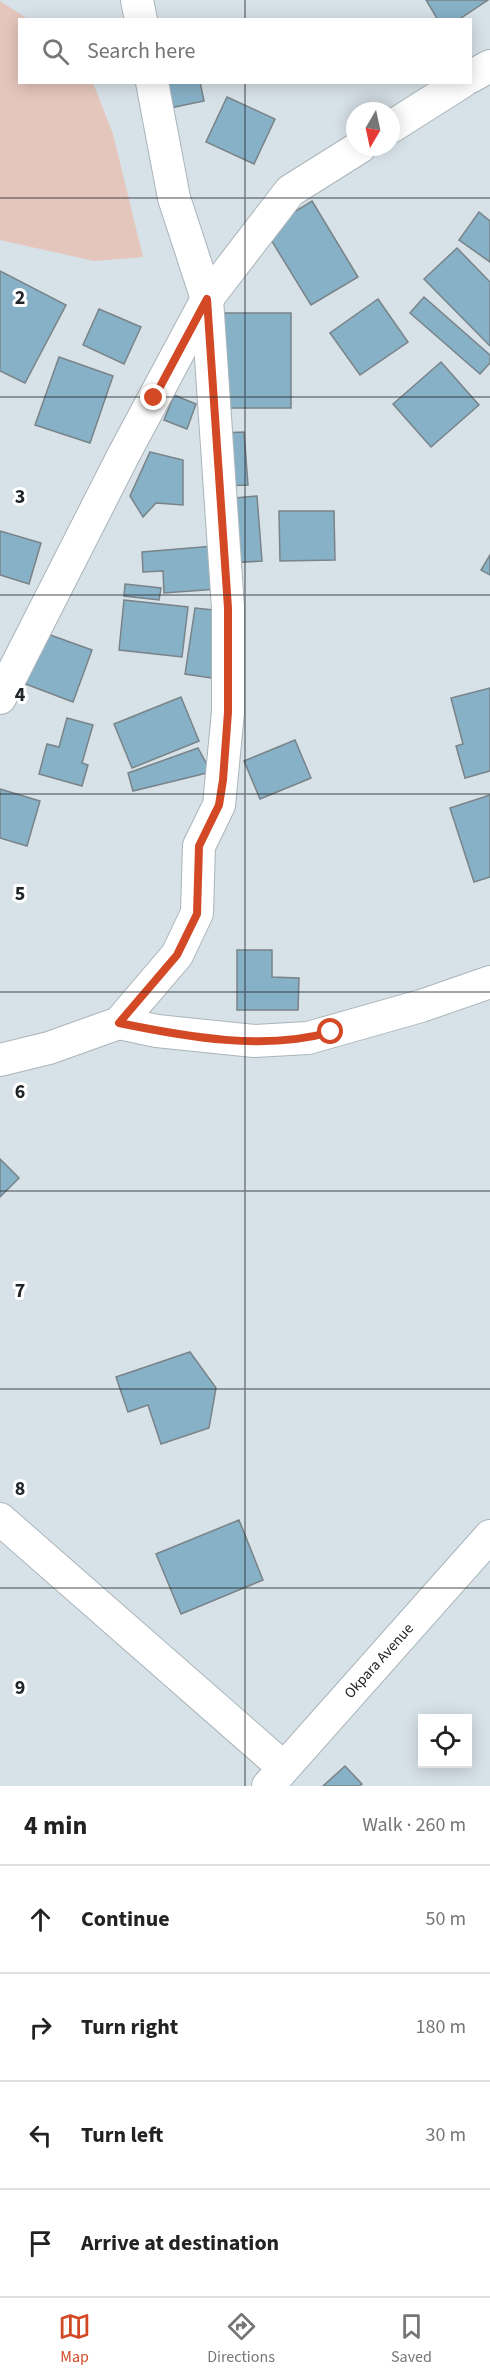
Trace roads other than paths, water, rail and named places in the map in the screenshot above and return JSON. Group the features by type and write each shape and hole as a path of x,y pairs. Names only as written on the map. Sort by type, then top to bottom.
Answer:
{"street":[{"path":"138,0 141,18"},
{"path":"472,76 490,66"},
{"path":"0,1060 49,1048 119,1023 177,955 197,914 199,846 219,805 223,780 228,712 228,608 207,299 174,198 152,84"},
{"path":"400,121 459,84"},
{"path":"0,698 117,467 207,299 290,191 346,156"},
{"path":"119,1023 157,1031 254,1041 308,1038 421,1006 490,982"},
{"path":"0,1519 276,1777"},
{"name":"Okpara Avenue","path":"276,1777 490,1536"}]}
